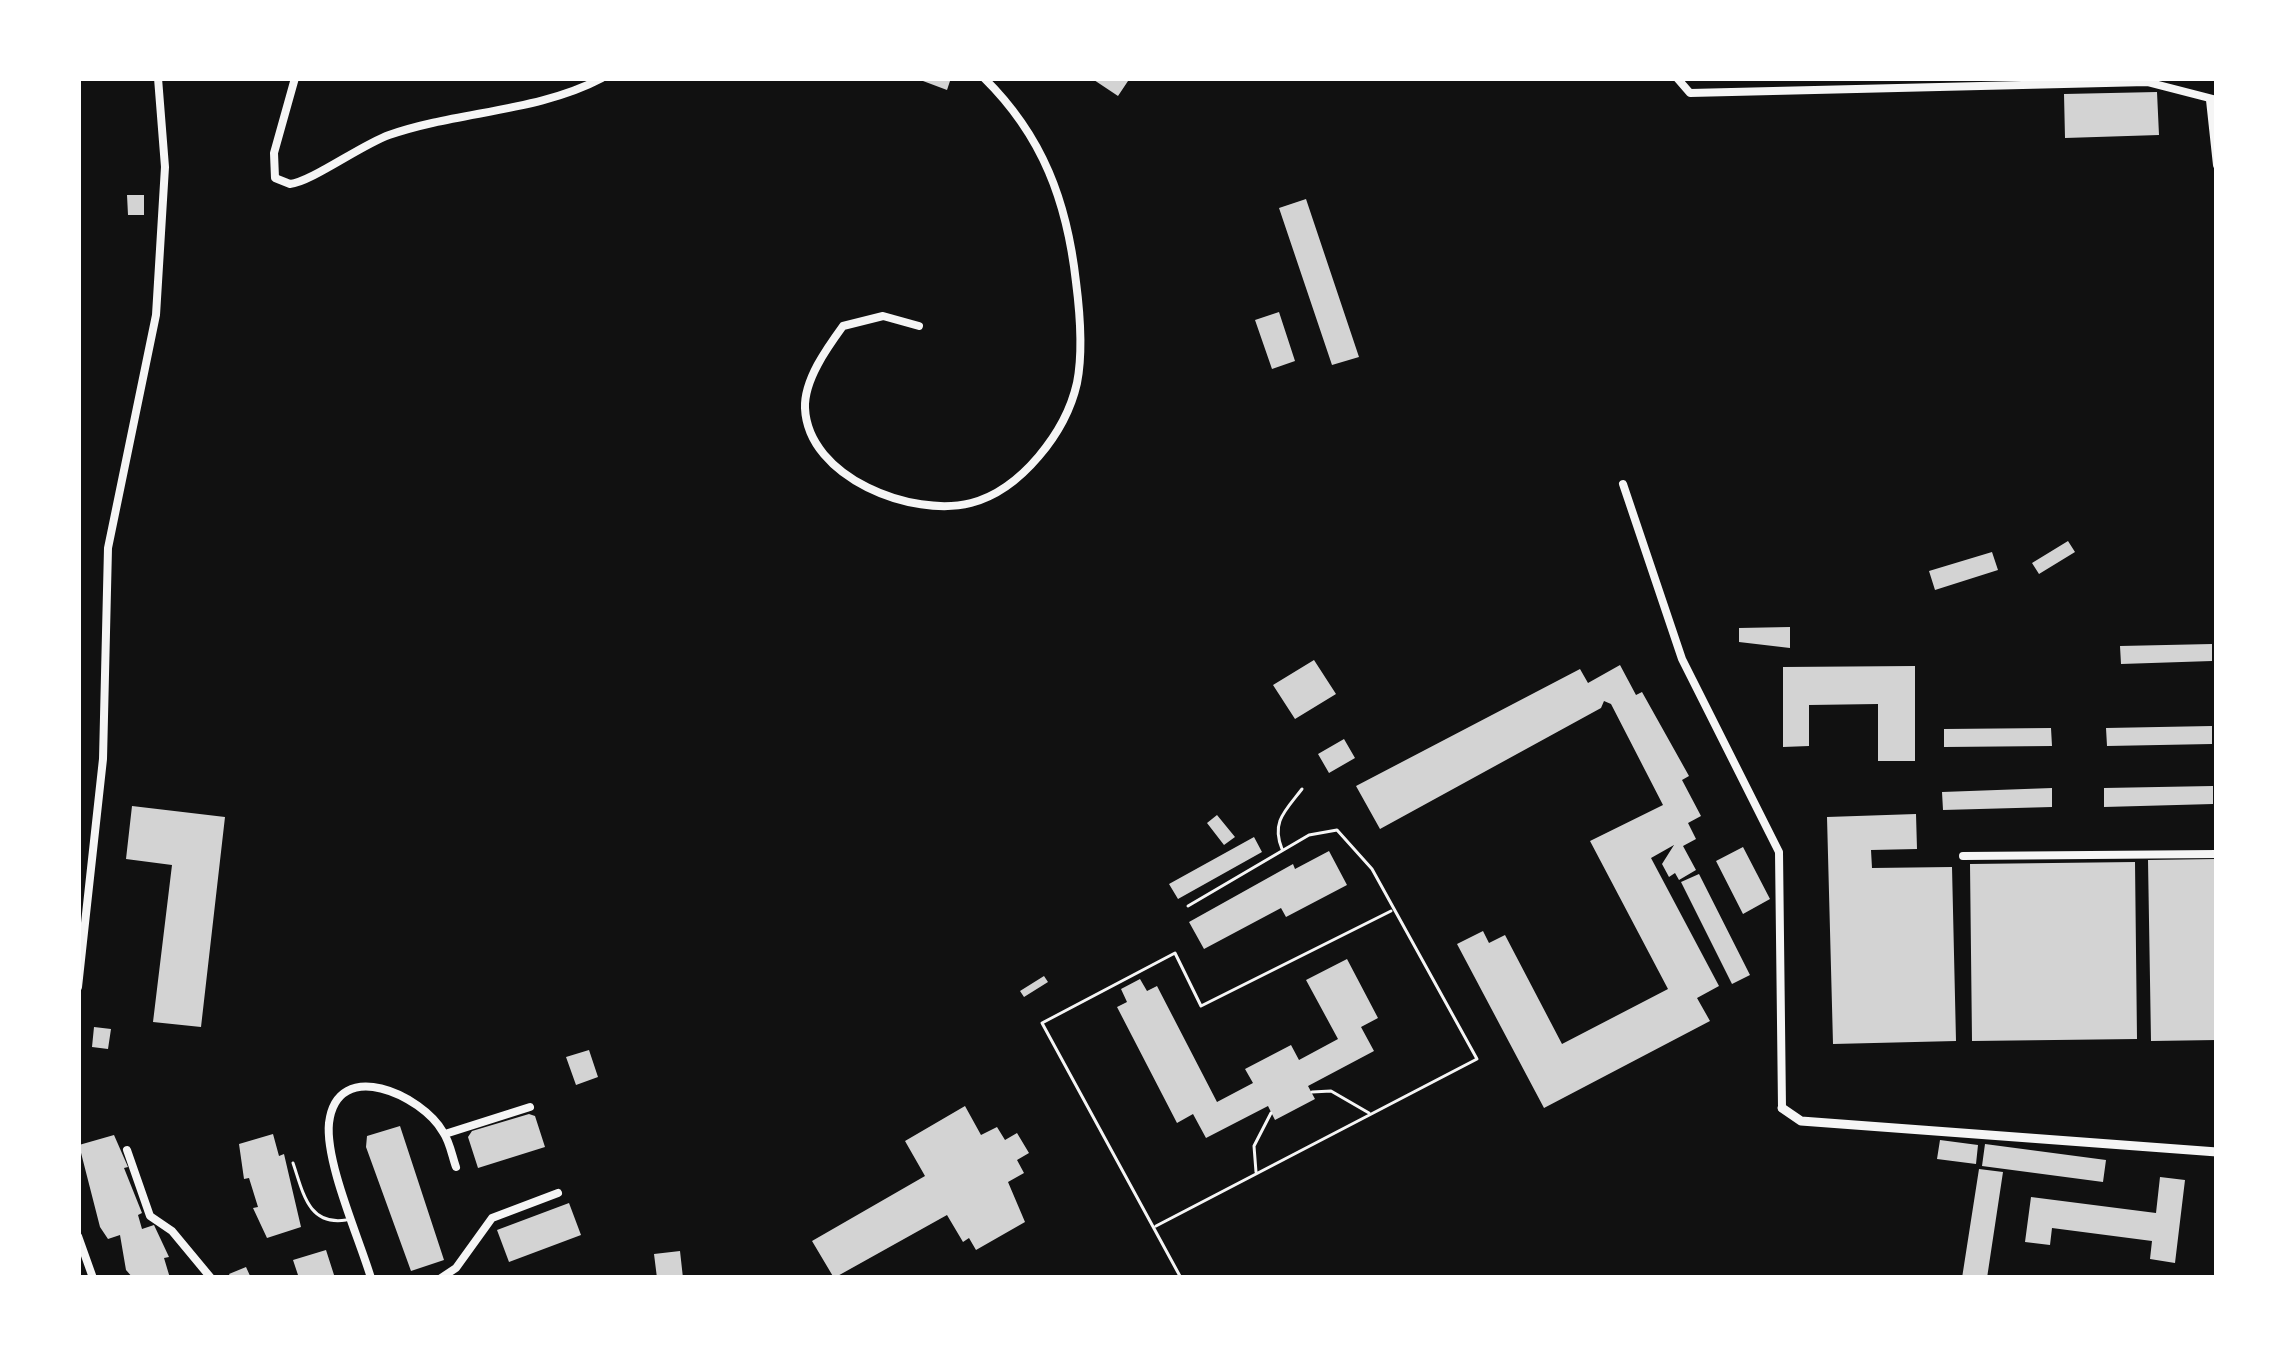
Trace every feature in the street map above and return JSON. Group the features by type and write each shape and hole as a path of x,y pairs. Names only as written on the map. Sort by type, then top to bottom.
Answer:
{"street":[{"path":"78,987 101,782 108,548 156,315 165,166 158,78"},
{"path":"295,78 272,163 275,178 290,184 352,149 407,129 554,98 602,78"},
{"path":"919,326 883,316 843,326 808,386 808,425 824,452 869,488 911,501 973,503 1010,482 1044,448 1069,405 1079,368 1072,248 1056,184 1026,126 984,78"},
{"path":"1677,78 1690,93 2147,82 2213,100 2217,165"},
{"path":"1623,484 1682,659 1779,852 1782,1108 1801,1121 2217,1152"},
{"path":"1963,856 2217,854"},
{"path":"371,1278 329,1142 329,1120 349,1091 373,1084 394,1089 445,1134 456,1167"},
{"path":"445,1134 530,1107"},
{"path":"127,1150 150,1216 172,1232 211,1278"},
{"path":"440,1278 456,1268 491,1218 558,1193"},
{"path":"78,1236 92,1278"}],"lane":[{"path":"1283,850 1276,832 1278,820 1302,789"},
{"path":"1156,1226 1477,1059 1372,869 1337,830 1324,829 1188,906"},
{"path":"1180,1278 1156,1226 1042,1023 1175,952 1201,1006 1394,910"},
{"path":"1312,1092 1331,1090 1371,1114"},
{"path":"1256,1174 1254,1146 1271,1112"},
{"path":"293,1163 312,1212 338,1222 353,1218"}],"building":[{"path":"915,78 951,78 947,90"},
{"path":"1091,78 1130,78 1118,96"},
{"path":"2157,92 2159,135 2065,138 2064,94"},
{"path":"127,195 144,195 144,215 128,215"},
{"path":"1306,199 1359,357 1332,365 1279,208"},
{"path":"1279,312 1295,361 1272,369 1255,320"},
{"path":"2068,541 2075,552 2039,574 2032,563"},
{"path":"1992,552 1998,570 1935,590 1929,571"},
{"path":"1790,627 1790,648 1739,642 1739,628"},
{"path":"2212,644 2212,661 2121,664 2120,646"},
{"path":"1314,660 1336,694 1295,719 1273,685"},
{"path":"1620,665 1636,695 1642,692 1689,776 1682,780 1701,816 1688,823 1696,839 1683,846 1696,870 1679,880 1675,873 1669,877 1662,864 1674,845 1651,858 1719,986 1697,998 1710,1021 1544,1108 1457,944 1483,931 1489,943 1505,935 1562,1044 1668,989 1590,841 1663,805 1611,704 1604,701 1601,708 1380,829 1356,786 1580,669 1588,683"},
{"path":"1915,666 1915,761 1878,761 1878,704 1809,705 1809,746 1783,747 1783,667"},
{"path":"2212,726 2212,744 2107,746 2106,728"},
{"path":"2051,728 2052,746 1944,747 1944,729"},
{"path":"1344,739 1355,758 1329,773 1318,754"},
{"path":"2213,786 2213,804 2104,807 2104,788"},
{"path":"2052,788 2052,807 1943,810 1942,792"},
{"path":"132,806 225,817 201,1027 153,1022 172,865 126,859"},
{"path":"1916,814 1917,849 1871,850 1872,868 1952,867 1956,1041 1833,1044 1827,817"},
{"path":"1217,815 1235,837 1224,845 1207,823"},
{"path":"1254,837 1262,852 1178,899 1169,884"},
{"path":"1743,847 1770,899 1743,914 1716,861"},
{"path":"1329,851 1347,885 1286,917 1281,908 1204,949 1189,922 1293,864 1295,869"},
{"path":"2217,859 2217,1040 2151,1041 2148,860"},
{"path":"2135,862 2137,1039 1972,1041 1970,864"},
{"path":"1699,874 1750,975 1732,984 1681,882"},
{"path":"1347,959 1378,1018 1361,1027 1374,1051 1308,1086 1315,1099 1275,1120 1268,1106 1206,1138 1193,1114 1177,1123 1117,1007 1127,1002 1121,989 1140,979 1147,991 1157,986 1217,1102 1253,1083 1245,1069 1291,1045 1299,1060 1338,1039 1306,980"},
{"path":"1044,976 1048,982 1024,997 1020,991"},
{"path":"94,1027 111,1029 108,1049 92,1047"},
{"path":"589,1050 598,1077 576,1085 566,1057"},
{"path":"965,1106 981,1135 997,1127 1005,1140 1017,1133 1029,1153 1017,1160 1024,1173 1008,1182 1025,1222 976,1250 969,1238 963,1242 947,1215 834,1278 812,1241 925,1176 905,1141"},
{"path":"535,1116 545,1147 478,1168 468,1137 472,1131"},
{"path":"400,1126 444,1260 411,1271 366,1147 367,1136"},
{"path":"273,1134 279,1156 284,1154 301,1227 267,1238 253,1208 258,1207 249,1178 244,1179 239,1144"},
{"path":"114,1135 142,1213 138,1215 142,1229 154,1225 169,1257 164,1258 170,1278 133,1278 126,1270 120,1235 108,1239 100,1227 79,1145"},
{"path":"1940,1140 1978,1145 1976,1164 1937,1159"},
{"path":"1985,1144 2106,1160 2103,1182 1982,1166"},
{"path":"1979,1169 2003,1172 1987,1278 1962,1278"},
{"path":"2160,1177 2185,1180 2175,1263 2150,1259 2152,1241 2052,1228 2050,1245 2025,1242 2031,1197 2156,1213"},
{"path":"569,1203 581,1235 509,1262 497,1230"},
{"path":"326,1250 335,1278 299,1278 293,1260"},
{"path":"680,1251 683,1278 657,1278 654,1254"},
{"path":"246,1267 251,1278 231,1278 229,1274"}]}
